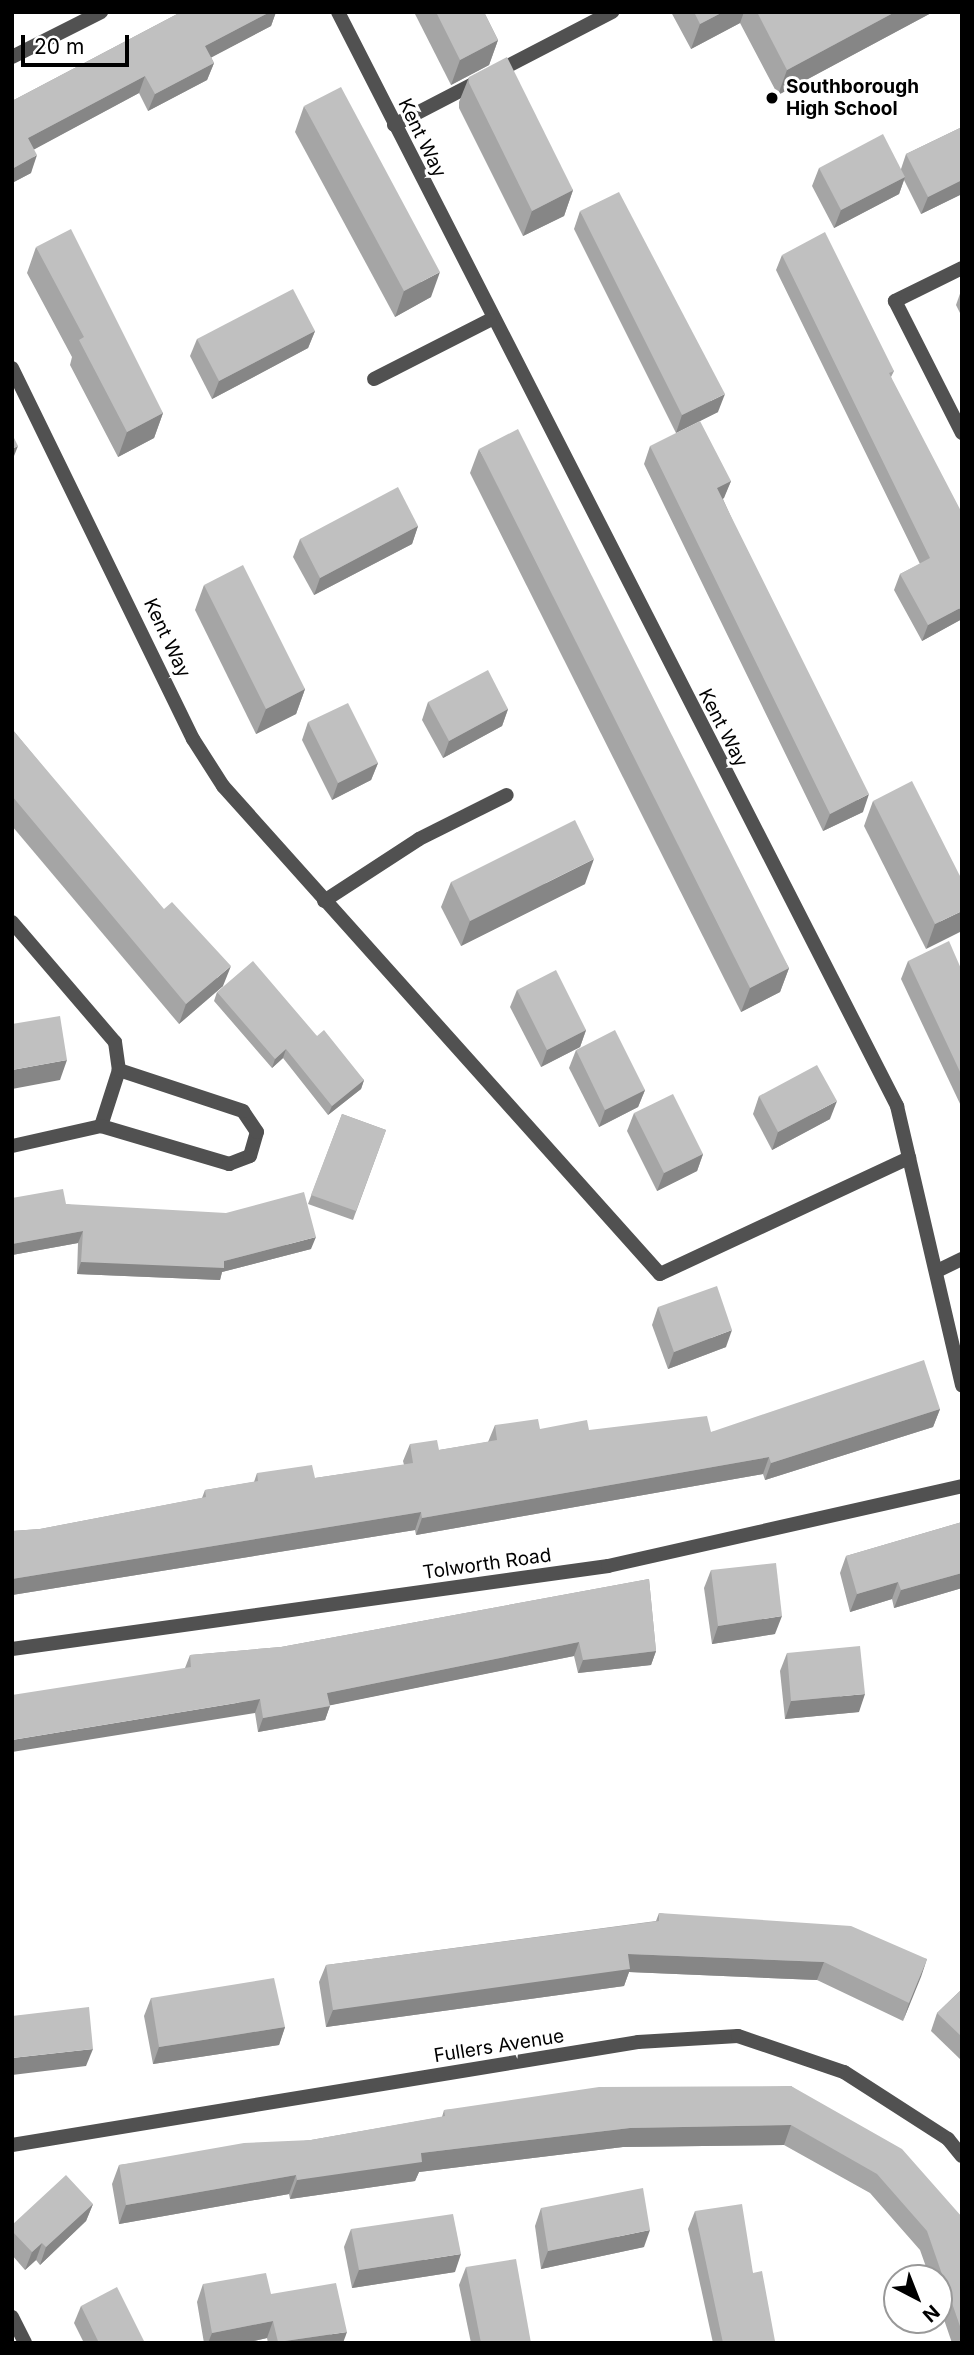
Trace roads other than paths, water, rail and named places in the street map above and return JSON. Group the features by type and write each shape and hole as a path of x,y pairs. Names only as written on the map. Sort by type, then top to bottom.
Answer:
{"street":[{"path":"12,57 101,12"},
{"name":"Kent Way","path":"338,12 490,320 897,1106 962,1386"},
{"path":"394,125 612,12"},
{"path":"962,268 895,301 962,433"},
{"path":"374,379 490,320"},
{"name":"Kent Way","path":"12,368 193,739 223,786 660,1274 909,1158"},
{"path":"324,901 419,839 507,795"},
{"path":"12,922 116,1042 119,1070 101,1126"},
{"path":"12,1146 101,1126 229,1164 250,1156 257,1132 243,1111 119,1070"},
{"path":"937,1271 962,1259"},
{"name":"Tolworth Road","path":"12,1649 608,1566 962,1486"},
{"name":"Fullers Avenue","path":"12,2145 638,2042 738,2036 844,2072 948,2139 962,2156"},
{"path":"12,2317 25,2343"}],"place":[{"name":"Southborough High School","path":"772,98"}]}
